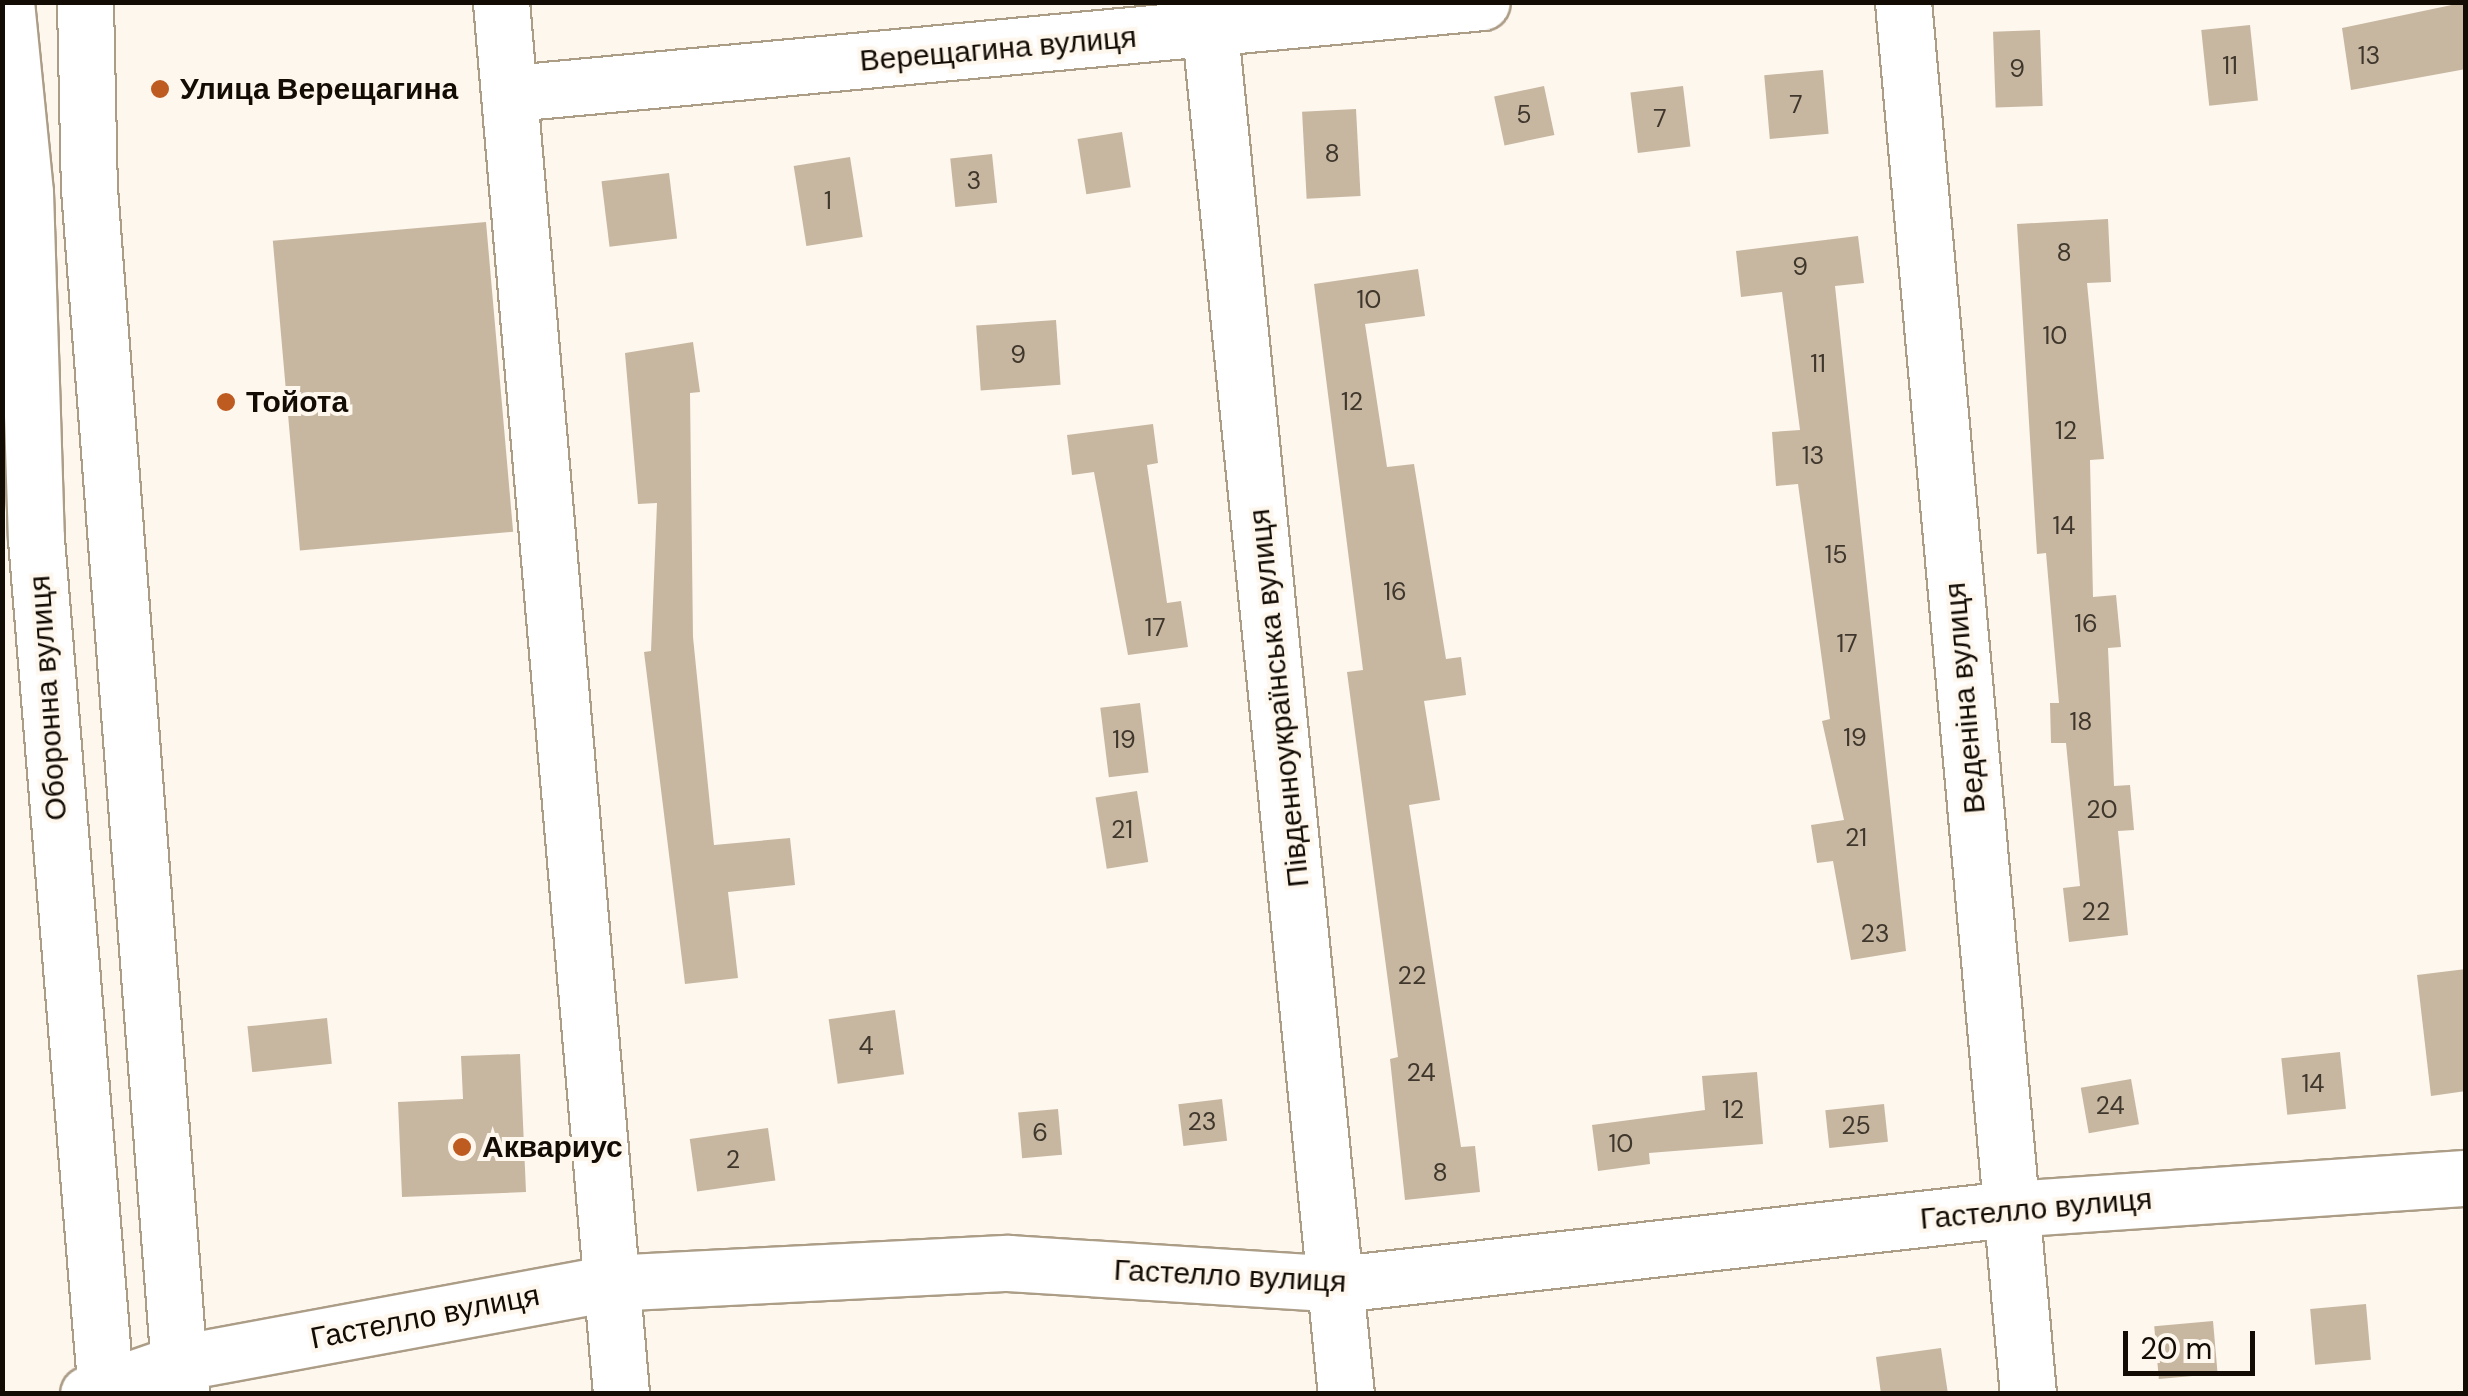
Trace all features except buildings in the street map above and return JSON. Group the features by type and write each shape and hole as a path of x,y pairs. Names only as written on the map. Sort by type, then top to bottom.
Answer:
{"street":[{"name":"Оборонна вулиця","path":"6,2 24,192 36,539 100,1392"},
{"path":"85,2 89,189 180,1378"},
{"path":"501,2 513,93 621,1394"},
{"name":"Верещагина вулиця","path":"513,93 1208,16 1482,2"},
{"name":"Веденіна вулиця","path":"1903,2 2028,1394"},
{"name":"Південноукраїнська вулиця","path":"1208,16 1339,1284 1346,1394"},
{"name":"Гастелло вулиця","path":"100,1392 180,1378 609,1283 1008,1264 1339,1284 2010,1209 2466,1178"}],"place":[{"name":"Улица Верещагина","path":"160,89"},
{"name":"Тойота","path":"226,402"},
{"name":"Аквариус","path":"462,1147"}]}
